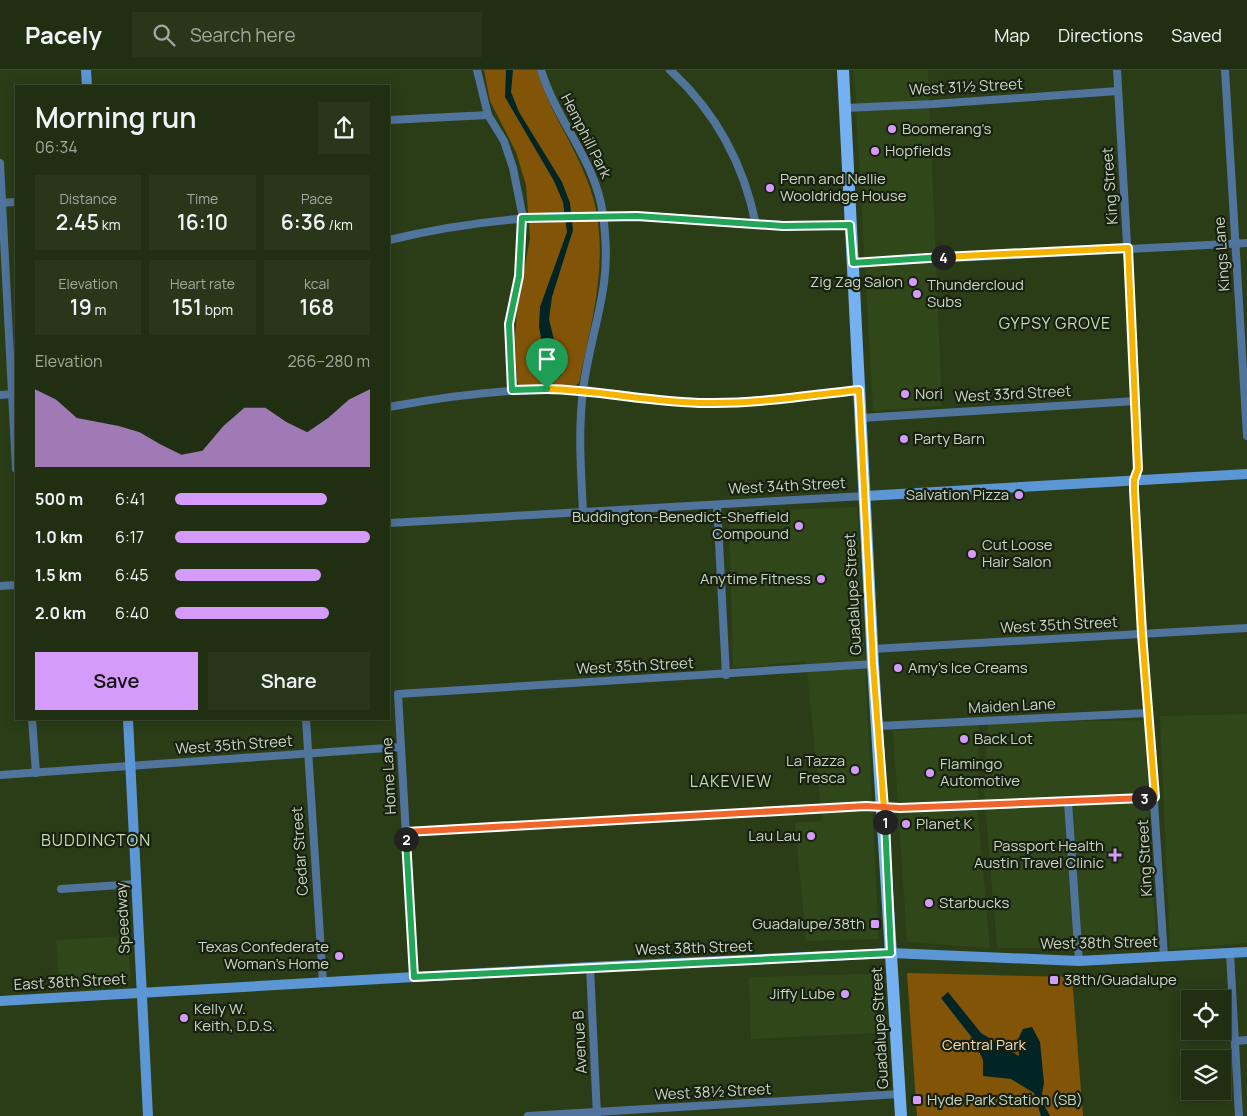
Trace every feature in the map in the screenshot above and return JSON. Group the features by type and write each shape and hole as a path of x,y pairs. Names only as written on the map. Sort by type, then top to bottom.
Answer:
{"main road":[{"name":"Guadalupe Street","path":"843,70 872,648 884,808 901,1116"}],"street":[{"path":"86,70 87,85"},
{"path":"477,70 488,115 504,141 513,168 522,218 519,276 509,324 512,390"},
{"name":"Hemphill Park","path":"541,70 551,100 590,170 598,190 603,216 604,283 583,390 580,437 583,512"},
{"path":"670,70 704,106 734,154 743,177 756,225"},
{"name":"King Street","path":"1117,70 1136,401 1138,469 1134,480 1142,634 1155,797 1164,958"},
{"name":"Kings Lane","path":"1225,70 1247,436"},
{"name":"West 31½ Street","path":"845,108 1118,91"},
{"path":"390,120 488,115"},
{"path":"0,163 15,432"},
{"path":"1,203 15,202"},
{"path":"390,240 453,226 559,216 673,218 756,225 850,225"},
{"path":"853,263 1247,243"},
{"path":"390,407 456,395 512,390 583,390 708,403 749,401 859,390"},
{"path":"0,395 14,394"},
{"name":"West 33rd Street","path":"861,418 1136,401"},
{"name":"West 34th Street","path":"390,523 1247,474"},
{"path":"717,504 726,674"},
{"path":"0,586 15,585"},
{"name":"West 35th Street","path":"872,648 1247,628"},
{"name":"West 35th Street","path":"398,694 873,664"},
{"name":"Home Lane","path":"398,694 414,977"},
{"name":"Maiden Lane","path":"878,726 1148,713"},
{"path":"32,720 36,773"},
{"name":"Speedway","path":"128,720 148,1116"},
{"name":"Cedar Street","path":"306,720 323,982"},
{"name":"West 35th Street","path":"0,775 401,747"},
{"path":"406,832 866,806 884,808 1155,797"},
{"path":"1068,802 1079,961"},
{"path":"61,889 136,884"},
{"name":"West 38th Street","path":"142,993 590,967 891,953 1079,961 1164,958 1247,952"},
{"path":"1230,953 1239,1116"},
{"name":"Avenue B","path":"590,967 597,1114"},
{"name":"East 38th Street","path":"0,1001 142,993"},
{"path":"1235,1041 1247,1040"},
{"name":"West 38½ Street","path":"528,1116 597,1114 900,1094"}],"shaded area":[{"path":"854,70 928,70 942,406 873,411"},
{"path":"857,507 879,939 806,941 795,823 822,821 806,661 733,668 729,512"},
{"path":"1247,714 1247,943 1170,949 1160,716"},
{"path":"1145,720 1156,948 997,948 984,792 988,723"},
{"path":"979,725 978,815 990,948 907,942 893,731"},
{"path":"127,936 131,979 59,981 56,940"},
{"path":"871,974 877,1033 751,1039 749,977"}],"green space":[{"path":"484,70 537,70 542,86 578,158 590,188 596,212 600,261 594,310 579,383 576,385 519,385 517,381 515,338 517,310 530,238 526,185 516,152 490,101"},
{"name":"Central Park","path":"907,973 1072,977 1083,1116 917,1116"}],"water":[{"path":"506,70 513,70 511,92 519,112 562,182 570,203 573,230 552,297 549,319 562,374 559,377 553,378 548,374 539,327 540,307 567,232 563,202 554,181 505,97"},
{"path":"948,992 981,1033 1019,1056 1018,1039 1023,1029 1032,1027 1040,1042 1044,1083 1041,1099 1050,1116 1041,1116 1034,1093 1011,1079 983,1076 983,1060 973,1039 941,998"}],"place":[{"name":"Boomerang's","path":"892,129"},
{"name":"Hopfields","path":"875,151"},
{"name":"Penn and Nellie Wooldridge House","path":"770,188"},
{"name":"Zig Zag Salon","path":"913,282"},
{"name":"Thundercloud Subs","path":"917,294"},
{"name":"Nori","path":"905,394"},
{"name":"Party Barn","path":"904,439"},
{"name":"Salvation Pizza","path":"1019,495"},
{"name":"Buddington-Benedict-Sheffield Compound","path":"799,526"},
{"name":"Cut Loose Hair Salon","path":"972,554"},
{"name":"Anytime Fitness","path":"821,579"},
{"name":"Amy's Ice Creams","path":"898,668"},
{"name":"Back Lot","path":"964,739"},
{"name":"La Tazza Fresca","path":"855,770"},
{"name":"Flamingo Automotive","path":"930,773"},
{"name":"Planet K","path":"906,824"},
{"name":"Lau Lau","path":"811,836"},
{"name":"Passport Health Austin Travel Clinic","path":"1115,855"},
{"name":"Starbucks","path":"929,903"},
{"name":"Guadalupe/38th","path":"875,924"},
{"name":"Texas Confederate Woman's Home","path":"339,956"},
{"name":"38th/Guadalupe","path":"1054,980"},
{"name":"Jiffy Lube","path":"845,994"},
{"name":"Kelly W. Keith, D.D.S.","path":"184,1018"},
{"name":"Hyde Park Station (SB)","path":"917,1100"}],"district":[{"name":"GYPSY GROVE","path":"1055,323"},
{"name":"LAKEVIEW","path":"731,781"},
{"name":"BUDDINGTON","path":"96,840"}],"route":[{"path":"547,389 512,390 508,347 509,324 512,302 519,276 522,251 522,218 595,215 673,218 756,225 814,227 850,225 853,263 1128,248 1138,469 1134,480 1134,490 1142,634 1155,797 980,806 884,808 866,806 406,832 414,977 891,953 884,808 873,664 859,390 749,401 708,403 680,402 583,390 547,389"}]}
